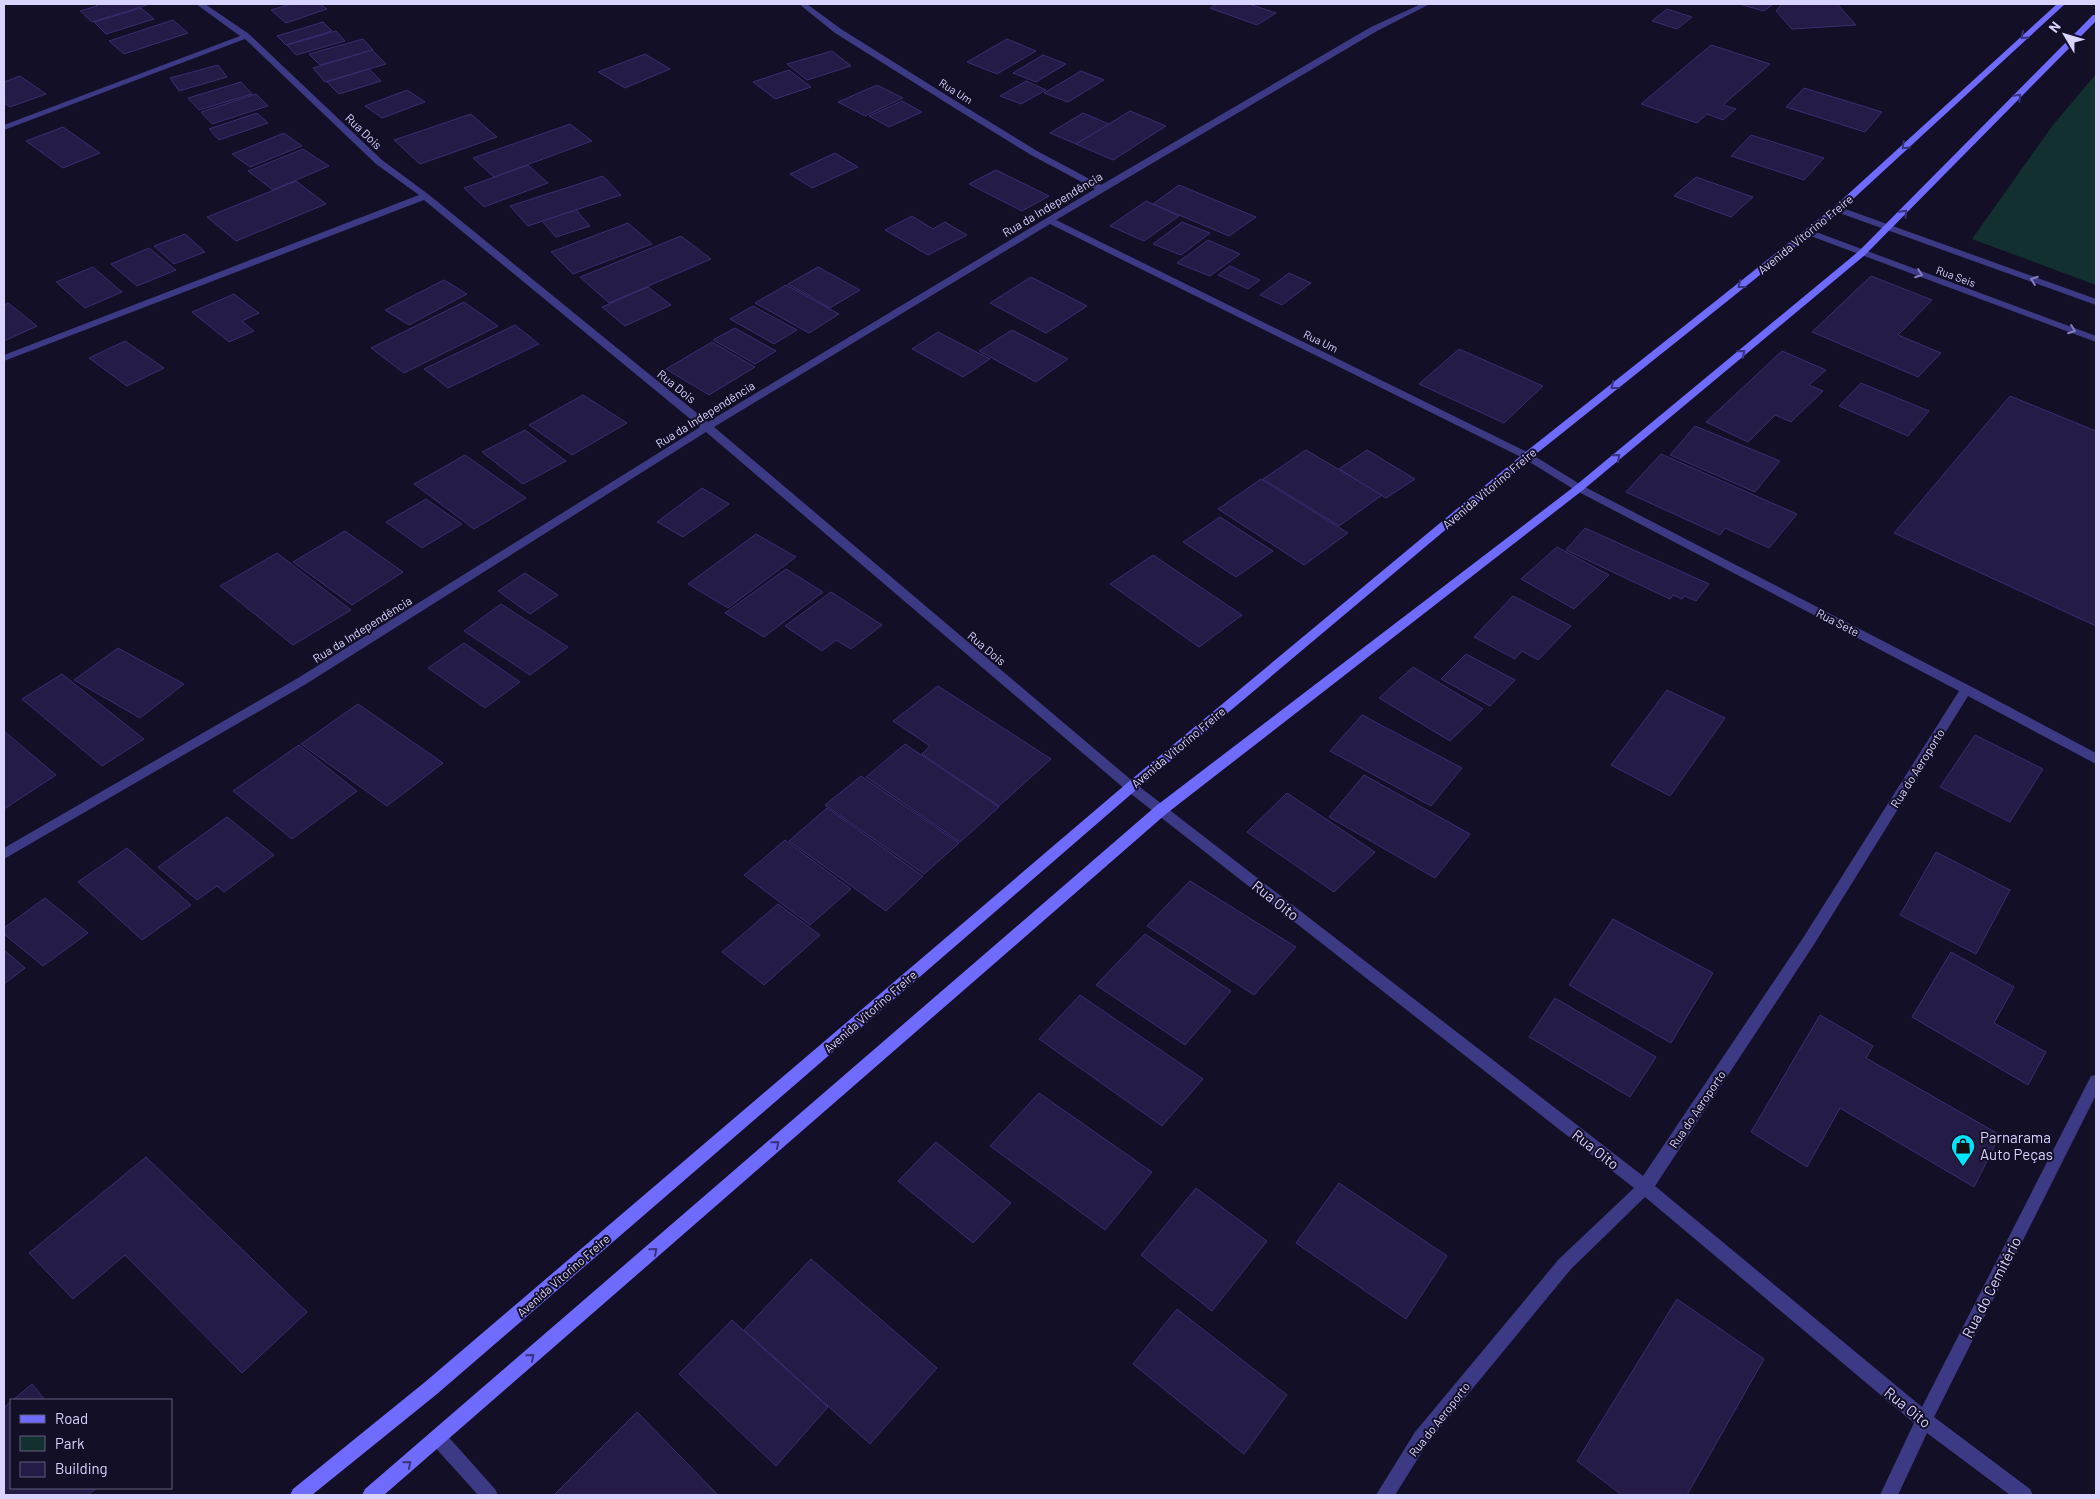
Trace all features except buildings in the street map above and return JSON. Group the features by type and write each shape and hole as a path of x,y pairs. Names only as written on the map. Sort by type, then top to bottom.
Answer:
{"street":[{"name":"Rua Dois","path":"200,4 246,36 379,162 425,196 707,427 1131,787 1161,810"},
{"name":"Rua Um","path":"803,4 838,31 1034,154 1101,189"},
{"name":"Rua da Independência","path":"4,854 302,681 707,427 1049,220 1374,29 1426,4"},
{"name":"Avenida Vitorino Freire","path":"299,1495 431,1388 1131,787 1527,456 1837,209 2061,4"},
{"path":"371,1495 1161,810 1579,488 1862,253 1889,228 2096,17"},
{"path":"4,128 246,36"},
{"path":"4,358 425,196"},
{"path":"1837,209 2096,302"},
{"name":"Rua Um","path":"1049,220 1527,456 1579,488"},
{"name":"Rua Seis","path":"1808,232 2096,339"},
{"name":"Rua Sete","path":"1579,488 1966,689 2096,759"},
{"name":"Rua do Aeroporto","path":"1385,1495 1421,1438 1565,1264 1645,1188 1808,942 1966,689"},
{"name":"Rua Oito","path":"1161,810 1645,1188 1924,1420 2024,1495"},
{"name":"Rua do Cemitério","path":"1889,1495 1924,1420 2096,1081"},
{"path":"438,1438 488,1495"}],"green space":[{"path":"2096,74 2096,285 1972,239 2053,125"}],"place":[{"name":"Parnarama Auto Peças","path":"1963,1167"}]}
